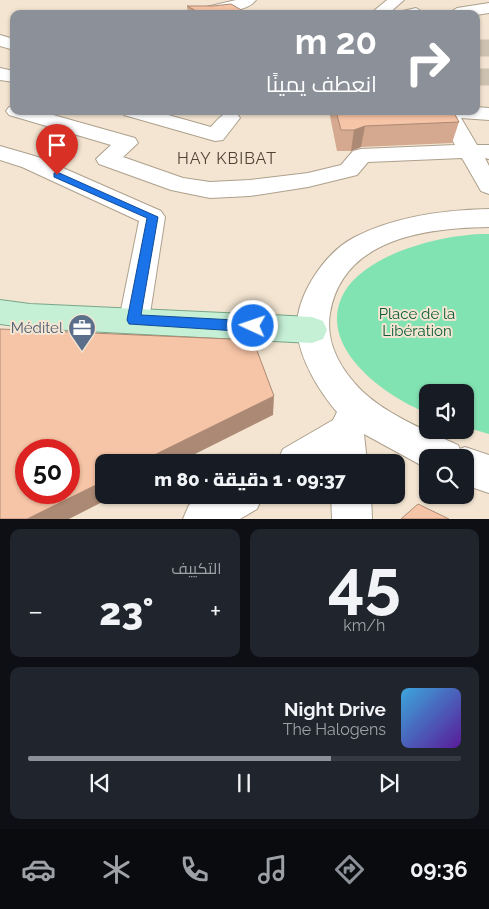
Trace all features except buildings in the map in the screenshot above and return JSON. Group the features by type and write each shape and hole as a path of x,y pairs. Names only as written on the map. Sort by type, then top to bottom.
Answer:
{"main road":[{"path":"0,312 30,316 312,330"}],"street":[{"path":"388,10 397,0"},
{"path":"211,10 242,3"},
{"path":"452,4 489,8"},
{"path":"29,115 127,143 107,159 179,185 210,190 250,188 308,180 349,170 360,156 477,155"},
{"path":"138,115 159,125 208,142 230,118"},
{"path":"450,115 477,155 489,186"},
{"path":"0,153 30,162 152,217 134,320"},
{"path":"351,435 341,391 318,351 312,330 316,304 324,285 336,267 353,250 373,239 413,225 459,218 489,218"},
{"path":"312,454 351,435 406,439 426,449"},
{"path":"474,469 489,474"},
{"path":"203,519 228,504"},
{"path":"351,504 352,519"}],"green space":[{"name":"Place de la Libération","path":"489,234 489,434 474,430 474,384 419,384 419,409 392,394 358,366 346,349 338,330 338,311 345,291 356,277 390,256 410,248 431,241"}],"tunnel":[{"path":"480,48 489,48"},
{"path":"480,77 489,77"}],"place":[{"name":"Méditel","path":"82,352"}],"district":[{"name":"HAY KBIBAT","path":"227,158"}],"route":[{"path":"57,175 152,217 134,320 253,326"}]}
